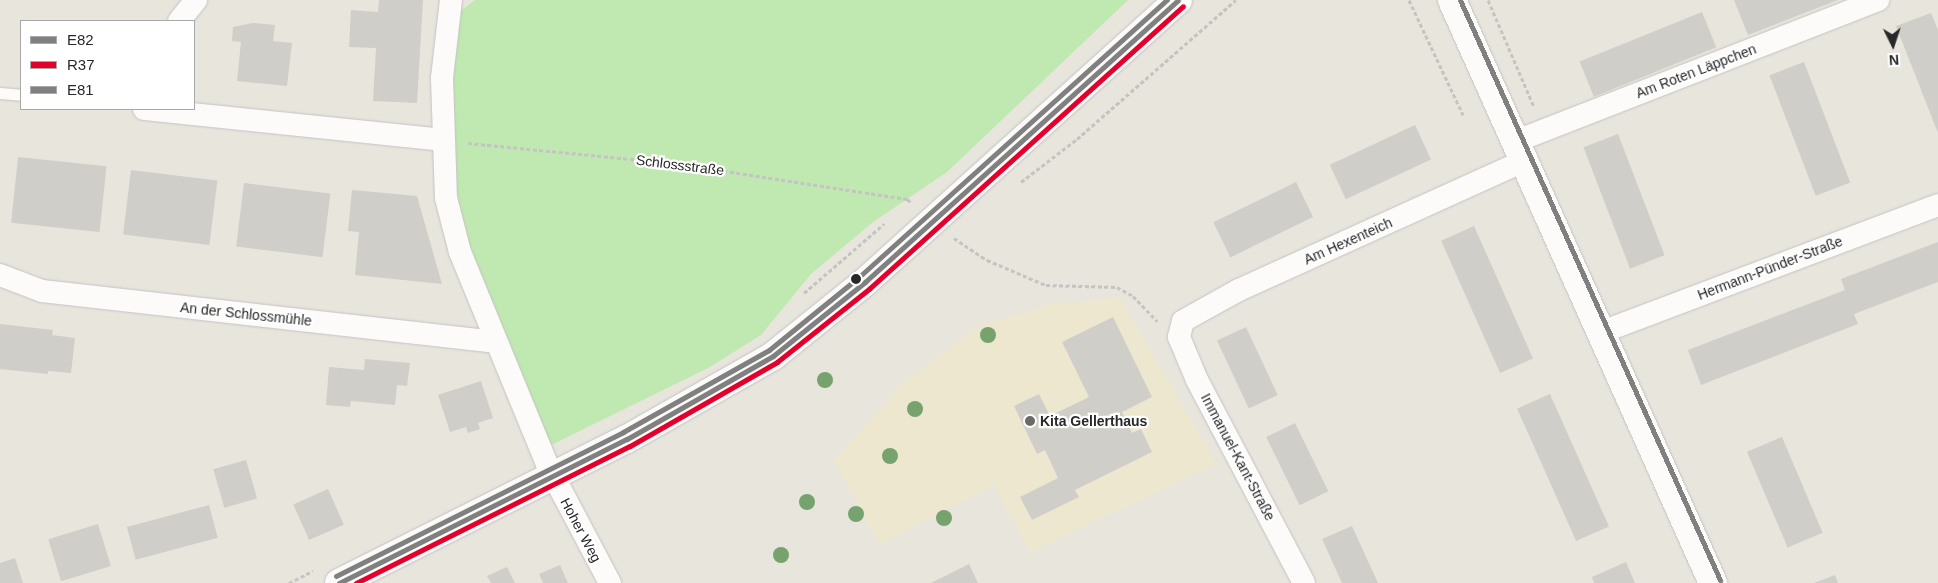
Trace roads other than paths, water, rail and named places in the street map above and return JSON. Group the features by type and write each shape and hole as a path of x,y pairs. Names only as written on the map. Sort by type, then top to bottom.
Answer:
{"main road":[{"path":"339,583 552,476 743,374 799,337 865,282 1178,0"},
{"path":"1452,0 1713,583"}],"street":[{"path":"181,20 196,0"},
{"path":"451,0 442,78 442,140 446,198 460,252 495,342 552,476"},
{"name":"Am Roten Läppchen","path":"1519,152 1545,131 1878,0"},
{"path":"151,110 442,140"},
{"name":"Am Hexenteich","path":"1179,329 1192,314 1519,152"},
{"name":"Hermann-Pünder-Straße","path":"1602,332 1938,205"},
{"name":"An der Schlossmühle","path":"0,275 42,291 495,342"},
{"name":"Immanuel-Kant-Straße","path":"1179,329 1197,380 1304,583"},
{"name":"Hoher Weg","path":"552,476 610,583"}],"lane":[{"path":"0,93 20,96"}],"place":[{"name":"Kita Gellerthaus","path":"1030,421"}]}
